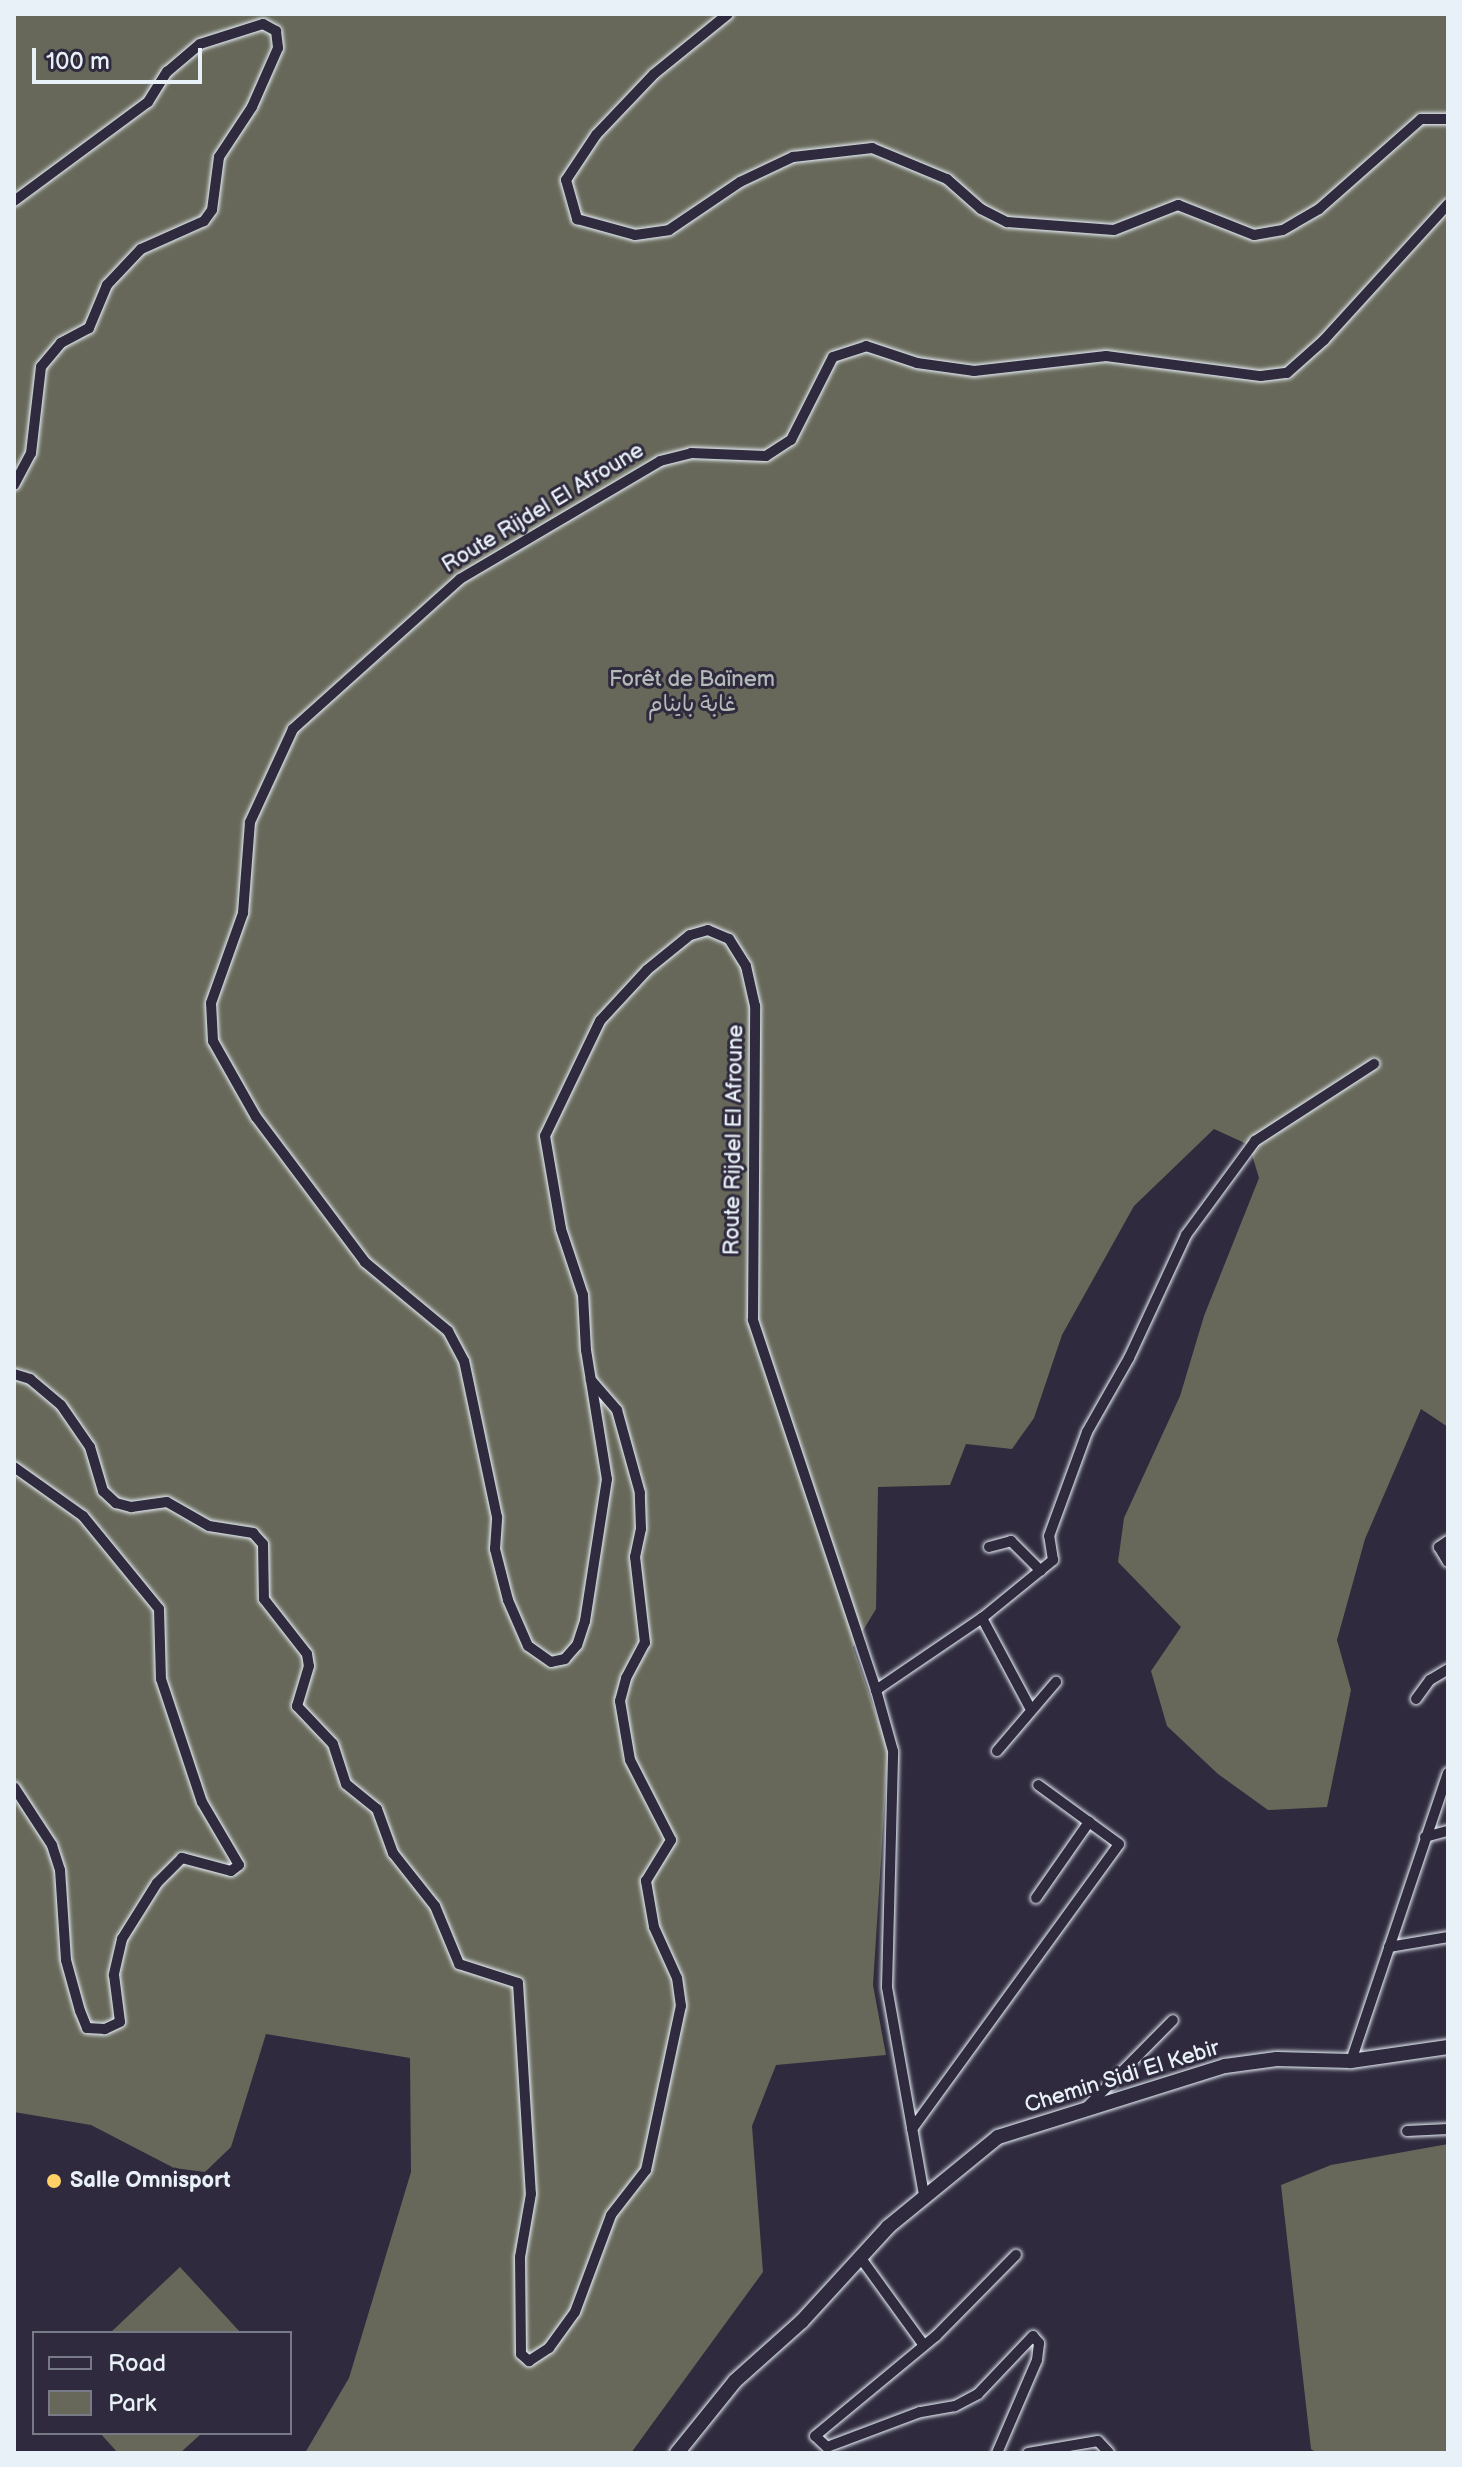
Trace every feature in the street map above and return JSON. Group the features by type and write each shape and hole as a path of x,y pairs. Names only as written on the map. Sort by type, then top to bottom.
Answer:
{"street":[{"path":"728,14 654,74 596,135 566,180 577,219 635,235 669,230 740,182 793,157 872,148 947,179 981,209 1007,222 1114,230 1178,205 1254,235 1283,230 1319,209 1421,119 1448,119"},
{"path":"14,201 148,102 167,72 200,44 263,24 276,31 278,48 268,72 219,157 212,210 204,221 141,249 107,285 89,328 80,338 61,343 41,367 31,453 14,485"},
{"name":"Route Rijdel El Afroune","path":"876,1690 753,1320 755,1006 741,957 729,939 708,930 690,935 647,970 600,1021 545,1136 558,1216 583,1295 591,1380 607,1479 598,1560 577,1645 565,1659 551,1662 528,1646 508,1600 495,1549 497,1517 464,1361 448,1331 365,1262 256,1117 213,1041 211,1003 243,913 250,822 293,729 460,579 660,461 691,453 766,456 791,440 833,357 866,346 917,363 974,371 1106,356 1261,376 1287,373 1324,340 1448,204"},
{"path":"924,2195 887,1987 893,1751 876,1690 982,1618 1053,1560 1049,1536 1087,1432 1129,1358 1186,1235 1220,1183 1255,1141 1281,1119 1374,1064"},
{"path":"14,1374 30,1379 61,1405 90,1447 103,1491 116,1503 131,1507 167,1502 209,1526 253,1533 263,1544 264,1599 307,1654 309,1666 297,1706 333,1744 346,1784 377,1809 393,1853 435,1906 459,1964 518,1983 531,2194 520,2257 521,2354 529,2361 549,2348 575,2312 611,2215 646,2170 681,2006 677,1978 654,1927 646,1881 671,1840 630,1760 620,1701 626,1678 645,1643 635,1557 641,1529 640,1493 617,1410 591,1380"},
{"path":"14,1467 83,1516 159,1609 161,1679 202,1802 239,1865 231,1871 182,1858 157,1883 122,1939 114,1975 120,2022 105,2029 87,2028 80,2011 66,1960 60,1870 52,1845 14,1787"},
{"path":"989,1547 1011,1541 1041,1571"},
{"path":"1448,1541 1439,1547 1448,1562"},
{"path":"982,1618 1030,1708"},
{"path":"1416,1699 1430,1680 1448,1669"},
{"path":"997,1751 1030,1708 1056,1682"},
{"path":"1351,2061 1448,1773"},
{"path":"912,2129 1119,1844 1038,1785"},
{"path":"1036,1898 1089,1822"},
{"path":"1425,1837 1448,1831"},
{"path":"1389,1947 1448,1937"},
{"path":"1081,2114 1173,2020"},
{"name":"Chemin Sidi El Kebir","path":"677,2453 735,2381 802,2321 860,2257 924,2195 998,2137 1081,2114 1225,2066 1277,2059 1351,2061 1448,2047"},
{"path":"1407,2131 1448,2129"},
{"path":"997,2453 1037,2360 1039,2343 1033,2336 978,2394 821,2445 815,2436 923,2344 1016,2255"},
{"path":"860,2257 923,2344"},
{"path":"1028,2453 1098,2441 1109,2453"}],"green space":[{"name":"Forêt de Baïnem غابة باينام","path":"14,14 1448,14 1448,1427 1421,1409 1365,1539 1337,1640 1351,1690 1327,1807 1268,1810 1218,1774 1167,1726 1151,1671 1181,1627 1118,1562 1124,1518 1180,1396 1204,1316 1259,1178 1249,1145 1214,1129 1134,1206 1062,1335 1034,1418 1012,1449 966,1444 950,1485 878,1487 876,1609 853,1647 888,1749 873,1985 886,2055 776,2065 752,2126 763,2272 631,2453 305,2453 349,2378 411,2172 410,2058 266,2034 231,2147 205,2172 174,2168 91,2125 14,2112"},
{"path":"1448,2144 1448,2453 1317,2453 1311,2449 1281,2185 1331,2165"},
{"path":"180,2267 239,2331 112,2331"},
{"path":"102,2435 200,2435 180,2453 118,2453"}],"place":[{"name":"Salle Omnisport","path":"54,2181"}]}
